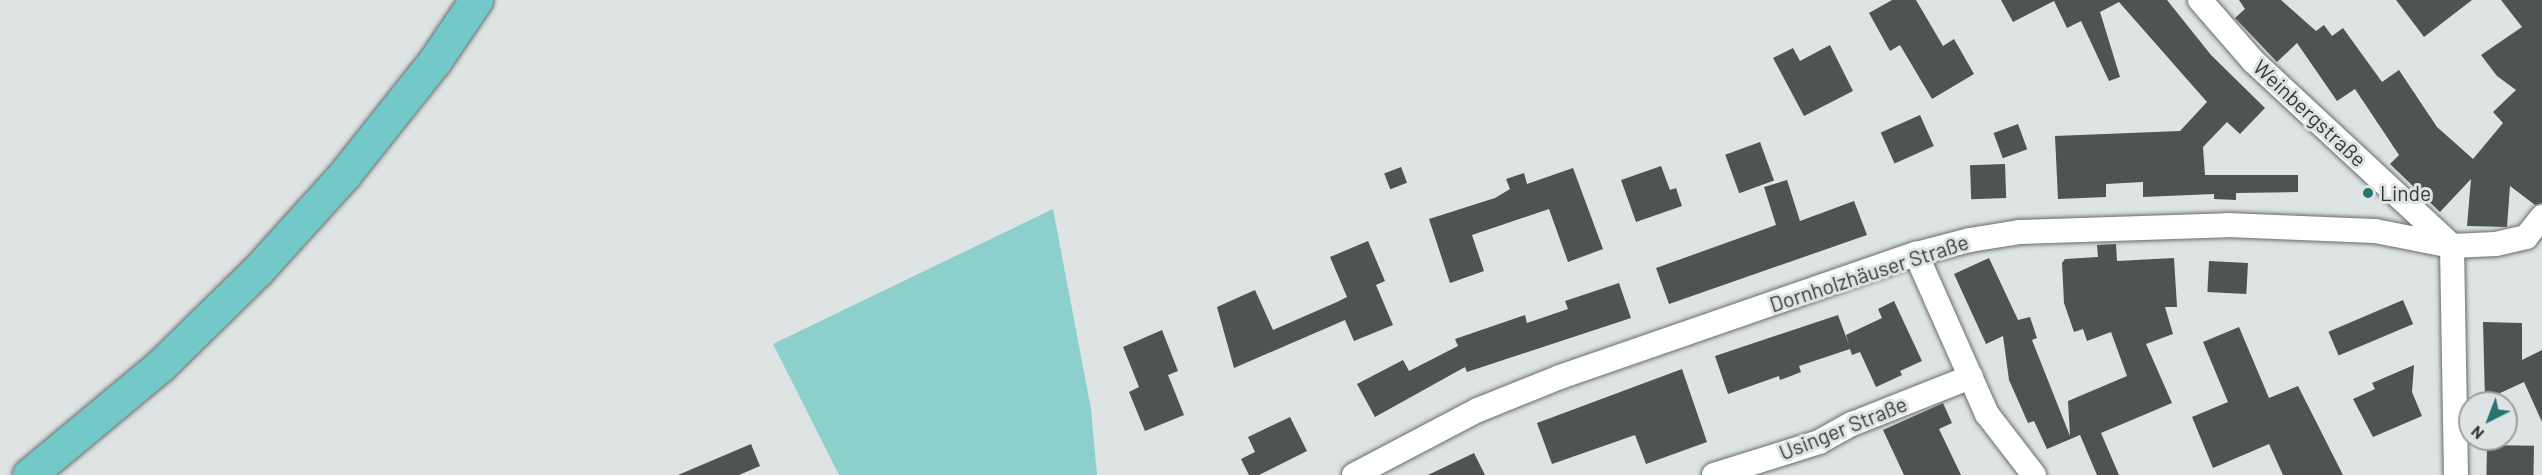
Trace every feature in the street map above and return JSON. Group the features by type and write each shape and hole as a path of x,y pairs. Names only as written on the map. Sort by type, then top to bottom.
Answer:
{"main road":[{"path":"29,475 160,366 256,271 344,175 434,62 476,0"}],"street":[{"name":"Weinbergstraße","path":"2199,0 2253,61 2452,246"},
{"path":"2534,240 2542,217"},
{"name":"Dornholzhäuser Straße","path":"1354,475 1478,410 1560,377 1916,254 2020,232 2227,225 2375,231 2452,246 2534,240"},
{"path":"2452,246 2456,475"},
{"path":"1916,254 1971,377 2000,434 2034,475"},
{"name":"Usinger Straße","path":"1714,475 1818,442 1852,424 1971,377"}],"shaded area":[{"path":"1053,209 1091,409 1097,475 839,475 773,344"}],"building":[{"path":"1892,0 1916,0 1943,46 1954,39 1974,74 1932,99 1900,45 1890,51 1869,13"},
{"path":"2001,0 2167,0 2211,55 2265,108 2240,134 2227,122 2203,147 2205,175 2298,175 2298,192 2236,193 2236,200 2214,199 2214,194 2143,197 2143,182 2106,184 2106,197 2058,199 2055,136 2180,131 2207,102 2119,2 2100,12 2120,77 2109,81 2081,21 2067,28 2054,1 2013,22"},
{"path":"2239,0 2281,0 2316,31 2324,25 2332,36 2343,28 2382,82 2399,70 2437,127 2473,159 2503,123 2493,112 2516,90 2497,76 2481,55 2522,27 2501,0 2542,0 2542,203 2535,205 2510,186 2507,227 2467,226 2471,179 2440,212 2390,164 2399,155 2355,89 2337,101 2297,43 2277,62 2235,18 2245,9"},
{"path":"2396,0 2472,0 2424,37"},
{"path":"1830,45 1853,91 1804,116 1773,58 1793,48 1800,61"},
{"path":"1920,115 1934,146 1895,164 1881,132"},
{"path":"2018,124 2027,149 2003,158 1994,133"},
{"path":"1760,142 1774,181 1739,193 1725,155"},
{"path":"2005,164 2006,198 1971,199 1970,165"},
{"path":"1661,166 1670,190 1676,188 1682,206 1636,222 1621,180"},
{"path":"1401,167 1407,183 1390,189 1384,173"},
{"path":"1573,168 1603,249 1568,262 1549,209 1472,235 1484,271 1450,283 1429,219 1495,198 1510,189 1506,179 1524,173 1527,184"},
{"path":"1787,180 1800,221 1854,201 1867,235 1669,304 1656,268 1776,225 1764,187"},
{"path":"1368,241 1385,281 1376,285 1393,325 1354,341 1345,320 1234,368 1217,307 1255,290 1273,330 1347,297 1330,257"},
{"path":"2116,244 2117,261 2174,258 2177,307 2165,307 2173,334 2146,344 2172,403 2101,433 2119,475 2097,475 2080,435 2047,449 2034,421 2028,423 2009,380 2003,336 1986,344 1954,274 1989,258 2018,320 2030,317 2037,338 2032,340 2070,436 2068,401 2127,376 2111,332 2087,341 2083,329 2074,332 2064,303 2062,263 2065,259 2098,257 2097,245"},
{"path":"2209,261 2248,263 2246,294 2207,292"},
{"path":"1619,283 1631,318 1467,372 1465,367 1375,417 1357,384 1403,360 1409,371 1458,346 1455,339 1525,315 1527,323 1568,309 1565,301"},
{"path":"2403,300 2413,324 2339,356 2328,332"},
{"path":"1894,301 1922,361 1900,371 1902,375 1876,387 1860,352 1852,355 1850,349 1799,366 1801,372 1791,376 1780,380 1779,376 1728,394 1715,356 1838,315 1849,345 1846,335 1882,318 1878,309"},
{"path":"2483,322 2522,323 2522,360 2542,350 2542,422 2524,382 2504,391 2485,391"},
{"path":"2239,327 2269,398 2298,386 2343,475 2283,475 2269,444 2213,468 2192,417 2228,402 2203,342"},
{"path":"1162,330 1178,371 1168,375 1184,415 1145,431 1129,392 1139,387 1123,347"},
{"path":"2414,365 2412,392 2422,416 2373,437 2353,399 2375,389 2372,383"},
{"path":"1682,369 1707,442 1646,464 1635,435 1552,464 1537,423"},
{"path":"1943,403 1952,423 1939,429 1961,475 1904,475 1883,430"},
{"path":"1290,417 1307,451 1259,475 1249,475 1241,459 1255,452 1248,437"},
{"path":"751,444 760,466 739,475 678,475"},
{"path":"2518,446 2534,446 2533,475 2486,475 2487,451 2518,451"},
{"path":"1474,453 1485,475 1428,475"}],"place":[{"name":"Linde","path":"2368,193"}]}
